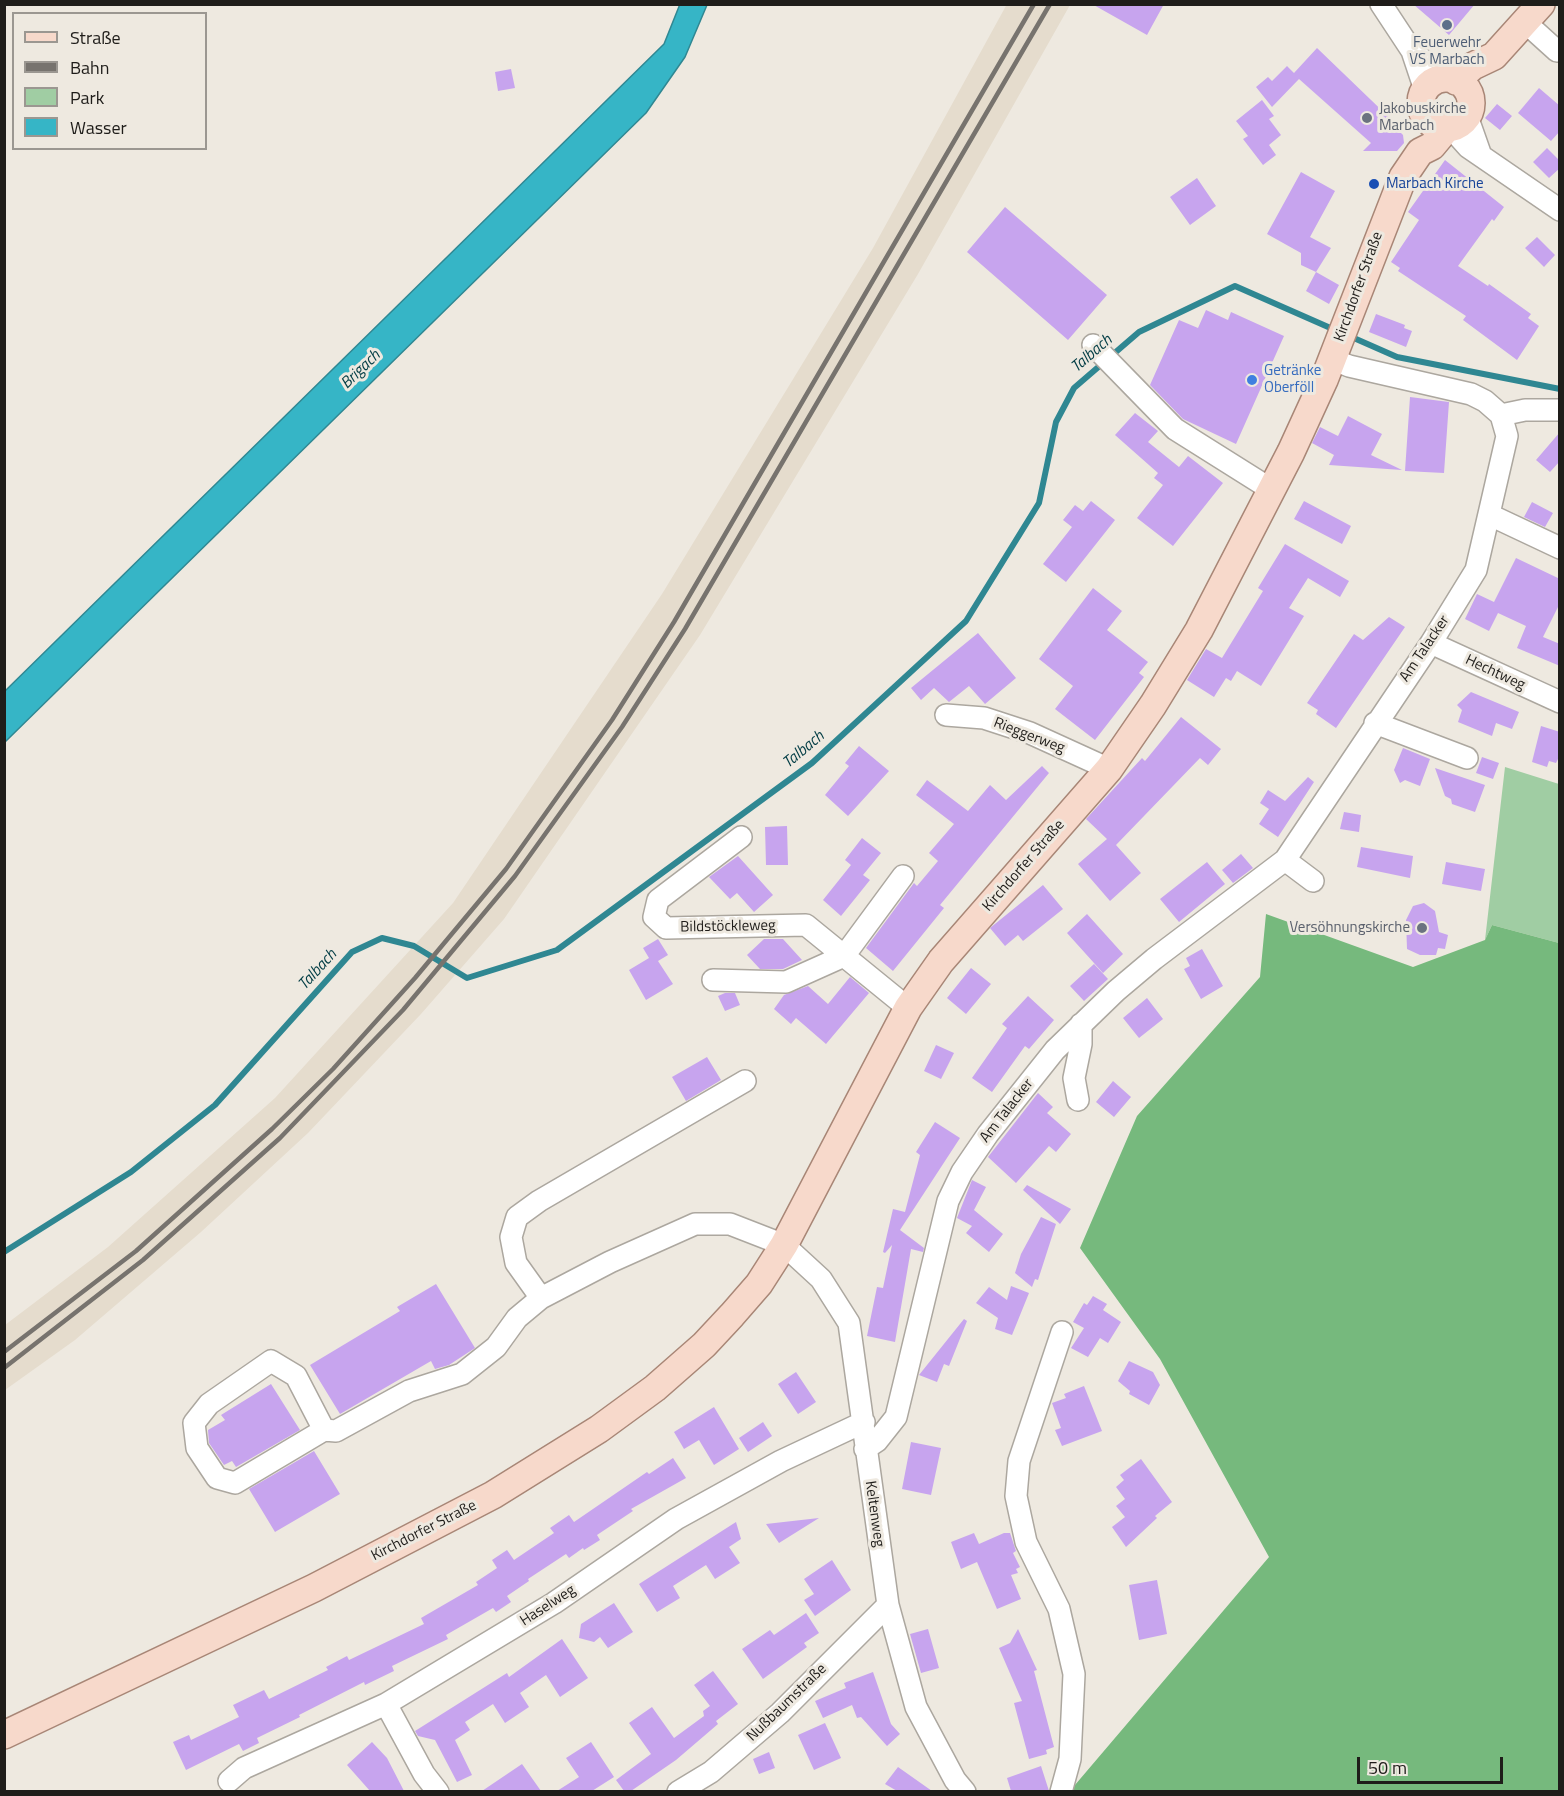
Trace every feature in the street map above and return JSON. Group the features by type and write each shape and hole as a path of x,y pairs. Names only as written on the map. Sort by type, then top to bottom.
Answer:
{"main road":[{"path":"1448,104 1485,79 1494,56 1534,14"},
{"name":"Kirchdorfer Straße","path":"4,1735 314,1588 493,1495 599,1429 655,1388 704,1345 759,1284 784,1245 908,1008 941,961 1109,769 1153,705 1199,630 1272,490 1340,340 1387,212 1403,177 1448,104"}],"street":[{"path":"1381,4 1448,104 1468,147 1480,153 1560,210"},
{"path":"1534,14 1552,50"},
{"path":"1340,340 1349,366 1471,394 1485,401 1501,415 1525,410 1560,410"},
{"path":"1095,347 1175,429 1272,490"},
{"name":"Am Talacker","path":"865,1449 877,1441 896,1417 948,1201 962,1172 988,1134 1048,1060 1081,1024 1154,959 1285,861 1375,723 1431,643 1476,570 1508,436 1501,415"},
{"path":"1490,515 1560,548"},
{"name":"Hechtweg","path":"1431,643 1560,702"},
{"name":"Rieggerweg","path":"946,715 984,718 1030,733 1109,769"},
{"path":"1375,723 1467,758"},
{"name":"Bildstöckleweg","path":"741,837 658,900 654,917 666,928 806,925 908,1008"},
{"path":"1285,861 1313,881"},
{"path":"713,980 786,982 844,956 903,876"},
{"path":"1078,1100 1074,1078 1081,1044 1081,1024"},
{"path":"541,1298 516,1263 511,1237 517,1217 539,1201 745,1081"},
{"path":"324,1430 296,1376 272,1361 209,1404 194,1423 197,1448 217,1478 235,1483 324,1430 336,1431 409,1391 462,1374 496,1347 517,1318 541,1298 610,1262 694,1224 730,1224 784,1245"},
{"name":"Keltenweg","path":"784,1245 821,1279 849,1323 888,1605 916,1707 957,1788"},
{"path":"1061,1791 1070,1759 1074,1674 1059,1609 1026,1542 1016,1496 1019,1461 1062,1332"},
{"name":"Haselweg","path":"229,1781 244,1768 386,1704 554,1603 676,1519 782,1461 864,1422"},
{"name":"Nußbaumstraße","path":"678,1791 711,1772 780,1713 888,1605"},
{"path":"386,1704 424,1774 438,1791"}],"shaded area":[{"path":"1007,4 1070,5 918,274 700,635 504,919 421,1014 308,1133 201,1232 75,1340 5,1390 5,1325 108,1247 275,1098 453,903 662,594 873,248"}],"green space":[{"path":"1505,767 1559,784 1559,943 1492,925 1485,940"},
{"path":"1266,914 1413,967 1485,940 1492,925 1559,943 1559,1791 1069,1792 1269,1557 1160,1359 1080,1248 1137,1116 1260,977"}],"water":[{"name":"Brigach","path":"680,4 707,5 685,57 646,113 5,742 5,691 664,44"}],"building":[{"path":"1092,4 1164,4 1147,35"},
{"name":"Feuerwehr VS Marbach","path":"1413,4 1475,4 1449,35"},
{"path":"1317,48 1397,125 1395,127 1403,135 1404,143 1397,151 1363,151 1371,143 1299,79 1272,107 1256,87 1268,77 1272,81 1287,66 1294,73"},
{"path":"511,69 515,88 498,91 495,72"},
{"path":"1539,88 1560,106 1560,131 1551,141 1518,113"},
{"path":"1262,100 1274,116 1269,119 1281,135 1269,145 1276,155 1263,165 1243,139 1248,136 1236,121"},
{"path":"1497,104 1512,116 1500,130 1485,118"},
{"path":"1547,148 1560,161 1560,168 1549,178 1533,162"},
{"path":"1445,160 1504,207 1494,221 1492,219 1458,266 1488,286 1489,284 1531,314 1528,318 1539,326 1517,360 1463,320 1466,316 1398,271 1400,268 1391,262 1419,220 1408,212"},
{"path":"1301,172 1335,191 1310,237 1331,248 1316,272 1301,265 1301,253 1267,234"},
{"path":"1197,178 1216,206 1190,225 1170,197"},
{"path":"1005,207 1107,295 1068,340 967,252"},
{"path":"1537,237 1555,255 1544,267 1525,248"},
{"path":"1316,272 1339,285 1329,304 1306,291"},
{"path":"1206,310 1228,320 1231,312 1284,336 1236,444 1183,419 1150,385 1179,320 1198,328"},
{"path":"1376,314 1405,325 1404,328 1412,331 1406,347 1369,332"},
{"path":"1410,397 1449,402 1444,473 1405,471"},
{"path":"1135,413 1158,431 1148,442 1179,467 1188,456 1223,483 1173,546 1137,518 1163,485 1154,478 1158,473 1115,435"},
{"path":"1348,416 1382,434 1371,455 1402,470 1329,465 1334,455 1312,443 1320,427 1338,436"},
{"path":"1560,432 1560,461 1550,472 1536,460"},
{"path":"1091,501 1115,520 1066,582 1043,564 1072,527 1063,520 1075,505 1083,511"},
{"path":"1304,501 1351,526 1342,544 1294,519"},
{"path":"1532,502 1553,513 1545,527 1524,517"},
{"path":"1285,544 1349,581 1340,597 1308,578 1289,608 1304,616 1261,686 1237,671 1231,681 1226,678 1214,697 1187,680 1206,649 1222,658 1263,591 1258,588"},
{"path":"1516,558 1560,579 1560,603 1543,637 1560,644 1560,666 1517,648 1526,626 1498,613 1489,631 1465,619 1477,594 1494,602"},
{"path":"1093,588 1122,611 1107,630 1148,662 1139,673 1144,677 1095,740 1055,709 1073,686 1039,659"},
{"path":"1389,617 1405,627 1336,728 1316,714 1318,710 1307,703 1354,634 1363,640"},
{"path":"978,633 1016,678 985,704 969,686 949,702 934,688 921,700 911,688"},
{"path":"1471,692 1519,712 1512,729 1496,723 1492,736 1458,722 1462,710 1457,705"},
{"path":"1181,717 1221,749 1208,765 1200,758 1116,845 1141,873 1110,901 1078,864 1107,839 1086,819 1142,758 1145,761"},
{"path":"1541,726 1560,732 1560,755 1556,763 1549,761 1547,767 1532,762"},
{"path":"859,746 889,771 848,816 825,795 849,766 845,763"},
{"path":"1403,748 1430,759 1420,786 1405,780 1400,783 1394,770"},
{"path":"1482,757 1499,763 1493,779 1476,773"},
{"path":"1042,766 1049,773 940,905 944,908 893,971 866,948 914,883 917,886 938,861 929,853 954,824 916,795 927,780 968,811 990,785 1006,800"},
{"path":"1435,768 1485,785 1475,812 1452,804 1451,799 1445,796"},
{"path":"1308,777 1314,782 1278,837 1259,824 1269,809 1260,803 1268,790 1285,801"},
{"path":"1344,812 1361,815 1359,832 1340,829"},
{"path":"787,826 788,865 766,865 765,827"},
{"path":"862,838 881,853 863,875 870,880 841,916 823,900 851,865 845,860"},
{"path":"1361,847 1413,856 1410,878 1357,867"},
{"path":"1241,854 1253,868 1233,883 1222,870"},
{"path":"738,856 773,895 754,912 737,893 730,899 709,877"},
{"path":"1207,862 1225,884 1179,922 1160,899"},
{"path":"1446,862 1485,869 1481,891 1442,884"},
{"path":"1043,885 1063,909 1023,941 1018,935 1005,946 990,928"},
{"name":"Versöhnungskirche","path":"1424,903 1435,911 1439,932 1448,935 1445,949 1438,948 1436,955 1420,955 1407,949 1406,920 1413,906"},
{"path":"1087,914 1123,954 1103,973 1067,933"},
{"path":"658,939 668,955 658,961 673,984 646,1000 629,970 649,958 643,948"},
{"path":"764,939 783,939 802,960 783,969 760,969 747,955"},
{"path":"1202,949 1223,986 1201,999 1184,969 1190,966 1186,958"},
{"path":"1094,964 1108,979 1084,1001 1070,986"},
{"path":"971,968 991,984 966,1014 947,998"},
{"path":"850,977 869,993 826,1044 796,1018 791,1024 774,1009 784,995 808,986 828,1004"},
{"path":"735,993 740,1005 725,1011 718,996"},
{"path":"1028,996 1054,1020 1029,1049 1025,1046 992,1092 972,1078 1007,1028 1002,1024"},
{"path":"1147,998 1163,1019 1139,1038 1123,1018"},
{"path":"936,1045 954,1053 941,1079 924,1071"},
{"path":"707,1057 721,1080 686,1101 672,1077"},
{"path":"1113,1081 1131,1097 1114,1117 1096,1102"},
{"path":"1038,1093 1053,1107 1047,1113 1071,1134 1056,1152 1049,1146 1016,1183 988,1157"},
{"path":"935,1122 960,1138 900,1230 924,1248 923,1252 911,1249 895,1342 867,1336 877,1287 883,1288 892,1245 885,1253 883,1252 893,1209 905,1212 920,1155 916,1152"},
{"path":"972,1180 986,1187 974,1210 1003,1234 989,1252 966,1233 972,1226 957,1218"},
{"path":"1027,1185 1071,1209 1060,1224 1023,1190"},
{"path":"1041,1217 1056,1224 1038,1280 1035,1279 1032,1287 1015,1273 1021,1254"},
{"path":"436,1284 475,1348 449,1365 435,1369 431,1361 340,1414 310,1365 400,1311 397,1307"},
{"path":"1011,1286 1029,1293 1012,1335 995,1329 998,1318 976,1303 989,1287 1007,1300"},
{"path":"1093,1296 1107,1304 1103,1310 1121,1322 1108,1343 1100,1338 1088,1357 1071,1348 1084,1328 1073,1322 1084,1303 1087,1305"},
{"path":"964,1319 967,1321 949,1366 944,1364 937,1382 919,1375"},
{"path":"1129,1361 1153,1372 1160,1385 1149,1405 1129,1394 1130,1391 1118,1381"},
{"path":"796,1372 816,1402 798,1414 778,1384"},
{"path":"271,1384 300,1430 236,1467 232,1461 224,1465 209,1443 208,1430 225,1420 221,1415"},
{"path":"1084,1386 1102,1431 1062,1446 1055,1430 1061,1428 1052,1403 1066,1398 1064,1394"},
{"path":"714,1407 739,1449 714,1465 699,1440 684,1449 674,1432"},
{"path":"763,1422 772,1436 748,1452 739,1438"},
{"path":"911,1442 941,1448 931,1495 902,1489"},
{"path":"314,1451 340,1494 275,1532 249,1489"},
{"path":"673,1458 686,1478 631,1509 633,1511 597,1535 600,1540 569,1558 566,1554 528,1579 529,1581 507,1596 511,1602 496,1612 493,1608 446,1635 448,1639 392,1666 394,1671 365,1685 364,1682 257,1738 259,1743 243,1751 239,1744 186,1770 173,1742 189,1735 191,1740 239,1717 233,1705 264,1690 269,1699 328,1670 326,1667 347,1656 349,1660 424,1624 421,1618 478,1585 476,1582 497,1568 492,1560 507,1550 514,1560 554,1533 550,1528 569,1515 574,1522 647,1472 649,1474"},
{"path":"1141,1459 1172,1502 1155,1516 1157,1518 1126,1547 1112,1527 1125,1517 1116,1506 1125,1499 1116,1487 1124,1480 1120,1475"},
{"path":"819,1518 779,1543 766,1524"},
{"path":"736,1522 741,1539 729,1547 740,1563 715,1579 706,1565 673,1586 680,1598 657,1612 639,1584"},
{"path":"974,1533 979,1544 1004,1533 1010,1533 1016,1551 1013,1553 1020,1567 1016,1569 1018,1573 1011,1575 1021,1599 997,1609 977,1562 961,1569 951,1542"},
{"path":"832,1560 851,1590 815,1616 804,1600 814,1594 804,1579"},
{"path":"1157,1580 1167,1634 1139,1640 1129,1585"},
{"path":"614,1603 633,1632 608,1648 600,1637 594,1642 579,1638 581,1624"},
{"path":"806,1613 819,1633 804,1643 807,1647 763,1679 742,1649 770,1630 774,1635"},
{"path":"928,1629 939,1668 921,1673 910,1634"},
{"path":"1018,1629 1037,1670 1034,1671 1054,1747 1046,1750 1047,1754 1029,1759 1014,1703 1022,1701 999,1648 1010,1643"},
{"path":"562,1639 588,1678 560,1697 546,1675 520,1693 529,1707 505,1723 493,1704 465,1722 470,1730 455,1740 472,1775 457,1782 435,1740 418,1736 415,1731 507,1673 509,1677"},
{"path":"713,1671 738,1704 716,1721 718,1724 676,1760 631,1791 624,1791 616,1780 651,1754 629,1723 652,1707 674,1738 704,1716 703,1711 710,1706 694,1685"},
{"path":"873,1672 891,1724 900,1734 887,1746 861,1717 857,1718 852,1705 823,1718 815,1701 846,1688 844,1683"},
{"path":"825,1723 841,1758 814,1770 798,1735"},
{"path":"372,1742 387,1758 404,1791 370,1791 347,1765"},
{"path":"591,1742 614,1777 592,1791 557,1791 579,1777 566,1758"},
{"path":"769,1752 775,1768 759,1774 753,1759"},
{"path":"522,1764 541,1791 482,1791"},
{"path":"1041,1766 1049,1791 1011,1791 1007,1778"},
{"path":"898,1767 932,1791 897,1791 885,1784"}],"waterway":[{"name":"Talbach","path":"4,1252 131,1172 215,1105 352,952 382,938 414,946 467,978 557,950 812,763 966,621 1039,503 1056,422 1074,388 1139,332 1235,286 1335,330"},
{"name":"Talbach","path":"1347,335 1397,357 1560,389"}],"railway":[{"path":"4,1352 136,1251 272,1129 333,1069 415,978 506,869 612,720 674,622 1034,4"},
{"path":"4,1368 143,1260 280,1138 403,1010 515,876 622,727 685,629 1050,4"}],"place":[{"name":"Feuerwehr VS Marbach","path":"1447,25"},
{"name":"Jakobuskirche Marbach","path":"1367,118"},
{"name":"Marbach Kirche","path":"1374,184"},
{"name":"Getränke Oberföll","path":"1252,380"},
{"name":"Versöhnungskirche","path":"1422,928"}]}
